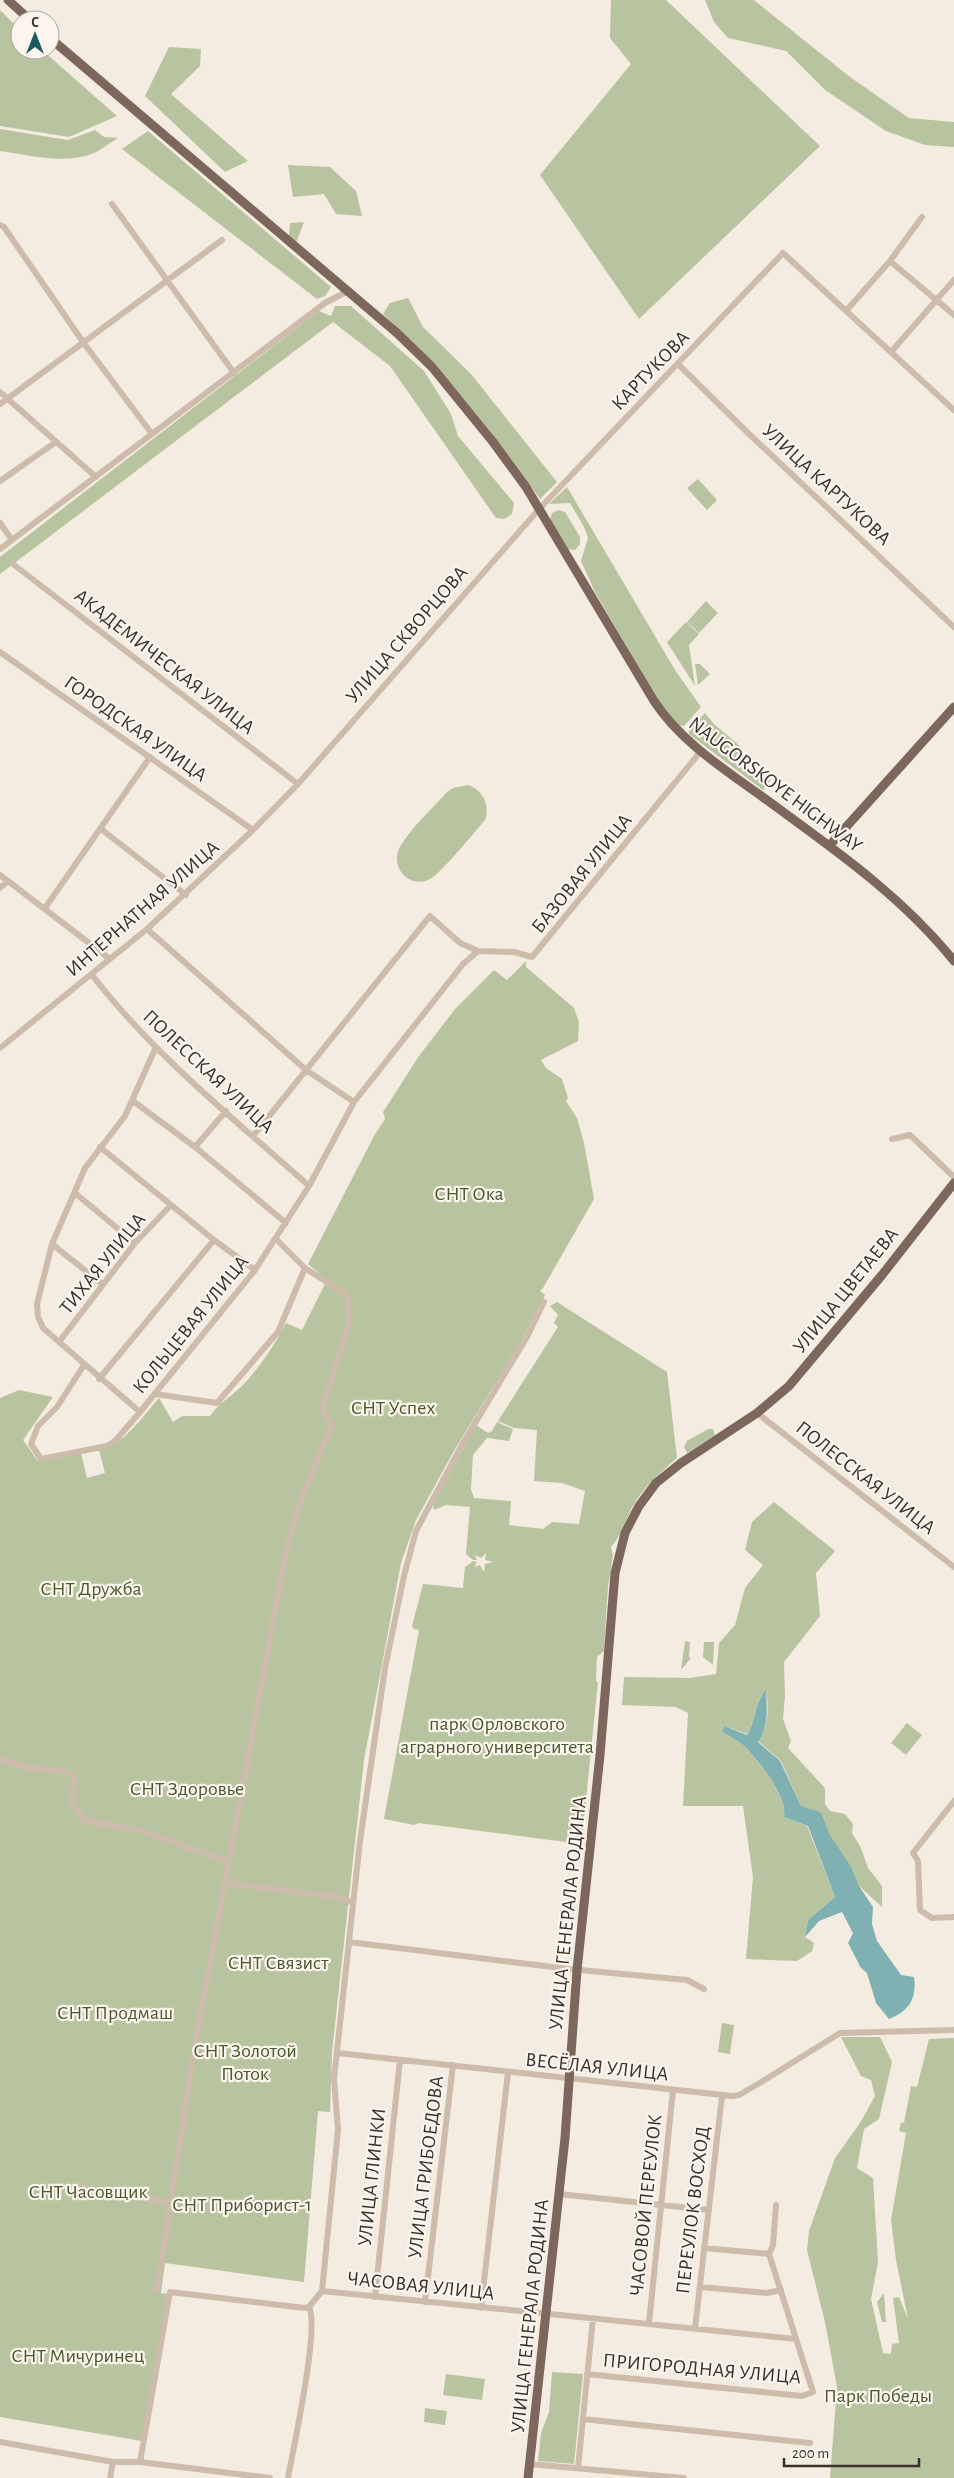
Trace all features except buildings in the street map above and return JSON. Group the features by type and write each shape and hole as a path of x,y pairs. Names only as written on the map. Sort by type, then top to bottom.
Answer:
{"main road":[{"path":"8,0 19,10"},
{"name":"NAUGORSKOYE HIGHWAY","path":"60,46 417,351 512,468 540,508 657,706 680,734 896,898 954,961"},
{"path":"829,846 954,707"},
{"name":"УЛИЦА ЦВЕТАЕВА","path":"757,1413 793,1382 882,1276 954,1183"},
{"name":"УЛИЦА ГЕНЕРАЛА РОДИНА","path":"528,2478 559,2194 570,2080 577,1970 600,1751 615,1573 620,1548 639,1506 656,1483 681,1463 757,1413"}],"street":[{"path":"112,204 234,373"},
{"path":"922,216 890,261 846,311 954,410"},
{"path":"0,225 4,227 15,242 83,342 152,434"},
{"path":"0,404 222,240"},
{"name":"КАРТУКОВА","path":"540,508 679,365 783,253 846,311"},
{"path":"890,261 954,315"},
{"path":"891,352 938,301 954,280"},
{"path":"0,549 325,303 348,291"},
{"name":"УЛИЦА КАРТУКОВА","path":"679,365 748,433 954,627"},
{"path":"0,392 96,477"},
{"path":"0,480 56,442"},
{"name":"УЛИЦА СКВОРЦОВА","path":"298,784 540,508"},
{"path":"0,523 12,540"},
{"name":"АКАДЕМИЧЕСКАЯ УЛИЦА","path":"13,564 298,784"},
{"name":"ГОРОДСКАЯ УЛИЦА","path":"0,652 253,830"},
{"name":"БАЗОВАЯ УЛИЦА","path":"478,951 514,952 532,957 701,751"},
{"path":"45,908 150,757"},
{"name":"ИНТЕРНАТНАЯ УЛИЦА","path":"0,1048 92,975 186,895 298,784"},
{"path":"101,829 186,895"},
{"path":"0,875 110,959"},
{"path":"0,888 8,881"},
{"path":"253,1136 430,916 460,943 478,951"},
{"path":"147,929 306,1070 354,1102"},
{"name":"КОЛЬЦЕВАЯ УЛИЦА","path":"156,1047 125,1116 85,1168 52,1244 37,1310 43,1328 99,1379 140,1412 255,1270 309,1186 354,1102 463,964 478,951"},
{"name":"ПОЛЕССКАЯ УЛИЦА","path":"92,975 110,998 156,1047 309,1186"},
{"path":"133,1100 195,1147 286,1223"},
{"path":"195,1147 226,1111"},
{"path":"892,1139 910,1135 954,1177"},
{"path":"100,1147 214,1240 255,1270"},
{"path":"75,1193 135,1243"},
{"name":"ТИХАЯ УЛИЦА","path":"59,1342 135,1243 171,1205"},
{"path":"157,2290 194,2051 284,1562 296,1513 332,1424 324,1413 323,1407 349,1323 347,1295 305,1268 276,1239"},
{"path":"99,1379 214,1240"},
{"path":"52,1244 102,1284"},
{"path":"155,1394 217,1403 278,1332 305,1268"},
{"path":"322,2291 338,2130 334,2078 370,1759 385,1668 416,1531 463,1443 527,1337 544,1302"},
{"path":"84,1365 57,1407 38,1426 31,1444 40,1459 107,1446 115,1441 140,1412"},
{"name":"ПОЛЕССКАЯ УЛИЦА","path":"757,1413 954,1567"},
{"path":"0,1760 30,1768 68,1772 74,1776 73,1805 85,1821 139,1830 229,1862"},
{"path":"954,1801 913,1853 918,1861 918,1904 923,1914 932,1918 954,1917"},
{"path":"226,1883 336,1897 353,1903"},
{"path":"349,1942 577,1970 682,1979 701,1988"},
{"name":"ВЕСЁЛАЯ УЛИЦА","path":"338,2053 722,2096 739,2095 836,2035 954,2030"},
{"name":"УЛИЦА ГЛИНКИ","path":"375,2297 400,2060"},
{"name":"УЛИЦА ГРИБОЕДОВА","path":"425,2302 453,2065"},
{"path":"482,2308 508,2072"},
{"name":"ЧАСОВОЙ ПЕРЕУЛОК","path":"649,2323 673,2090"},
{"name":"ПЕРЕУЛОК ВОСХОД","path":"695,2328 722,2096"},
{"path":"71,2186 170,2203"},
{"path":"559,2194 709,2210"},
{"path":"776,2205 773,2245 769,2254 796,2339"},
{"path":"704,2248 769,2254"},
{"path":"700,2287 767,2293 781,2290"},
{"name":"ЧАСОВАЯ УЛИЦА","path":"309,2307 322,2291 796,2339"},
{"path":"140,2462 170,2292 278,2306 309,2307 312,2316 309,2356 288,2478"},
{"path":"578,2468 593,2318"},
{"name":"ПРИГОРОДНАЯ УЛИЦА","path":"587,2374 802,2396 813,2392 796,2339"},
{"path":"582,2419 810,2443"},
{"path":"0,2442 113,2462 140,2462 270,2478"},
{"path":"110,2478 113,2462"},
{"path":"530,2464 684,2478"}],"green space":[{"path":"611,0 666,0 820,146 639,319 540,175 631,64 610,38"},
{"path":"705,0 754,0 850,77 909,118 954,122 954,147 925,145 886,131 825,90 786,51 728,38 714,22"},
{"path":"0,10 10,20 10,60 53,60 117,116 69,137 0,126"},
{"path":"169,47 201,49 200,66 171,94 248,161 225,172 145,96"},
{"path":"0,129 68,140 95,130 104,137 118,138 98,151 75,158 62,159 0,151"},
{"path":"148,131 331,287 325,296 317,299 122,149"},
{"path":"288,165 330,167 356,191 362,216 336,214 324,194 293,197"},
{"path":"304,222 296,243 289,236 290,223"},
{"path":"408,298 423,327 471,374 557,482 540,499 466,402 426,357 383,314 390,303"},
{"path":"335,306 351,306 424,371 451,414 458,436 514,503 512,514 504,519 496,518 390,366 333,322 0,574 0,557 319,311 331,316"},
{"path":"698,479 717,500 707,510 687,488"},
{"path":"567,487 675,670 701,707 684,726 678,725 662,707 595,592 581,561 588,538 570,503 549,504"},
{"path":"558,510 565,512 580,537 580,544 575,550 568,549 550,520 552,513"},
{"path":"706,601 718,613 699,633 687,622"},
{"path":"686,622 699,634 689,645 695,686 667,642"},
{"path":"695,664 700,664 710,674 698,685"},
{"path":"705,713 714,724 741,747 736,756 765,779 770,778 770,781 763,790 689,734 689,730"},
{"path":"468,785 478,790 484,799 487,809 485,820 433,877 417,882 410,879 399,869 397,853 401,845 417,824 447,792 453,788"},
{"path":"526,961 526,967 574,1008 579,1022 578,1041 541,1060 546,1068 562,1079 568,1098 566,1101 577,1118 584,1143 594,1199 540,1291 545,1295 522,1340 455,1449 416,1520 401,1563 364,1760 332,2052 330,2112 318,2111 304,2282 165,2263 161,2293 168,2294 142,2441 0,2417 0,1398 19,1390 53,1397 23,1440 38,1461 81,1453 87,1478 105,1473 99,1450 108,1447 125,1436 159,1398 173,1422 182,1416 210,1416 217,1407 253,1374 286,1323 302,1330 327,1280 308,1264 374,1136 385,1119 383,1112 419,1056 455,1009 494,970 507,980"},
{"name":"парк Орловского аграрного университета","path":"557,1302 667,1372 677,1458 642,1492 633,1506 618,1538 611,1547 613,1556 608,1586 604,1651 597,1657 596,1681 598,1682 582,1839 577,1843 566,1842 419,1823 414,1825 384,1819 419,1630 414,1629 412,1626 423,1584 463,1588 465,1567 473,1561 477,1562 474,1567 480,1565 484,1572 485,1564 493,1562 485,1560 486,1553 481,1558 475,1555 477,1560 473,1560 466,1554 470,1507 446,1505 434,1510 433,1505 476,1425 488,1433 492,1431 497,1422 513,1429 509,1441 487,1438 473,1455 471,1489 474,1498 511,1501 509,1525 543,1529 552,1522 579,1524 585,1491 562,1483 534,1481 537,1430 514,1428 498,1421 558,1327 554,1323 558,1315 550,1306"},
{"path":"708,1429 713,1429 715,1435 687,1453 684,1447 687,1441"},
{"path":"774,1502 835,1551 816,1573 820,1616 784,1662 785,1696 783,1719 791,1741 788,1748 825,1788 825,1804 830,1811 845,1814 853,1824 852,1833 861,1848 868,1868 882,1886 882,1907 859,1886 851,1866 830,1835 821,1812 801,1806 781,1761 758,1741 766,1724 768,1703 766,1690 759,1700 747,1734 724,1726 722,1732 745,1747 765,1770 782,1800 784,1817 807,1826 835,1897 808,1920 805,1937 814,1943 812,1951 797,1961 746,1959 753,1877 743,1806 683,1806 688,1713 676,1707 622,1705 624,1677 690,1678 716,1674 719,1643 735,1625 745,1588 763,1565 745,1550 752,1522"},
{"path":"685,1641 690,1642 689,1657 691,1658 681,1670"},
{"path":"704,1642 714,1642 713,1665 703,1657"},
{"path":"907,1723 922,1735 906,1755 891,1743"},
{"path":"722,2023 734,2025 730,2054 718,2052"},
{"name":"Парк Победы","path":"841,2037 880,2037 892,2062 879,2119 864,2129 857,2168 873,2178 878,2262 871,2299 883,2353 891,2354 892,2344 899,2343 893,2298 899,2297 908,2319 896,2260 891,2220 906,2133 899,2131 901,2122 904,2123 911,2086 917,2087 929,2039 954,2038 954,2478 830,2478 837,2387 825,2322 807,2250 809,2231 835,2158 860,2123 875,2096 871,2080 861,2076"},
{"path":"884,2293 886,2322 882,2322 877,2302"},
{"path":"552,2372 583,2374 574,2464 538,2461 541,2433 549,2412"},
{"path":"446,2374 485,2379 482,2400 443,2395"},
{"path":"425,2408 447,2411 445,2425 424,2422"}],"water":[{"path":"766,1690 766,1724 758,1742 780,1761 801,1806 821,1812 830,1835 851,1866 859,1886 873,1907 872,1924 877,1941 901,1975 914,1977 913,1998 902,2012 889,2019 876,2003 867,1973 861,1968 848,1943 853,1933 842,1912 819,1921 805,1937 808,1920 835,1897 808,1826 784,1817 782,1800 765,1770 743,1745 722,1732 724,1726 747,1735 759,1701"}],"park label":[{"name":"СНТ Ока","path":"469,1193"},
{"name":"СНТ Успех","path":"393,1407"},
{"name":"СНТ Дружба","path":"91,1588"},
{"name":"СНТ Здоровье","path":"187,1788"},
{"name":"СНТ Связист","path":"278,1962"},
{"name":"СНТ Продмаш","path":"115,2012"},
{"name":"СНТ Золотой Поток","path":"245,2062"},
{"name":"СНТ Часовщик","path":"88,2191"},
{"name":"СНТ Приборист-1","path":"242,2204"},
{"name":"СНТ Мичуринец","path":"78,2355"}]}
